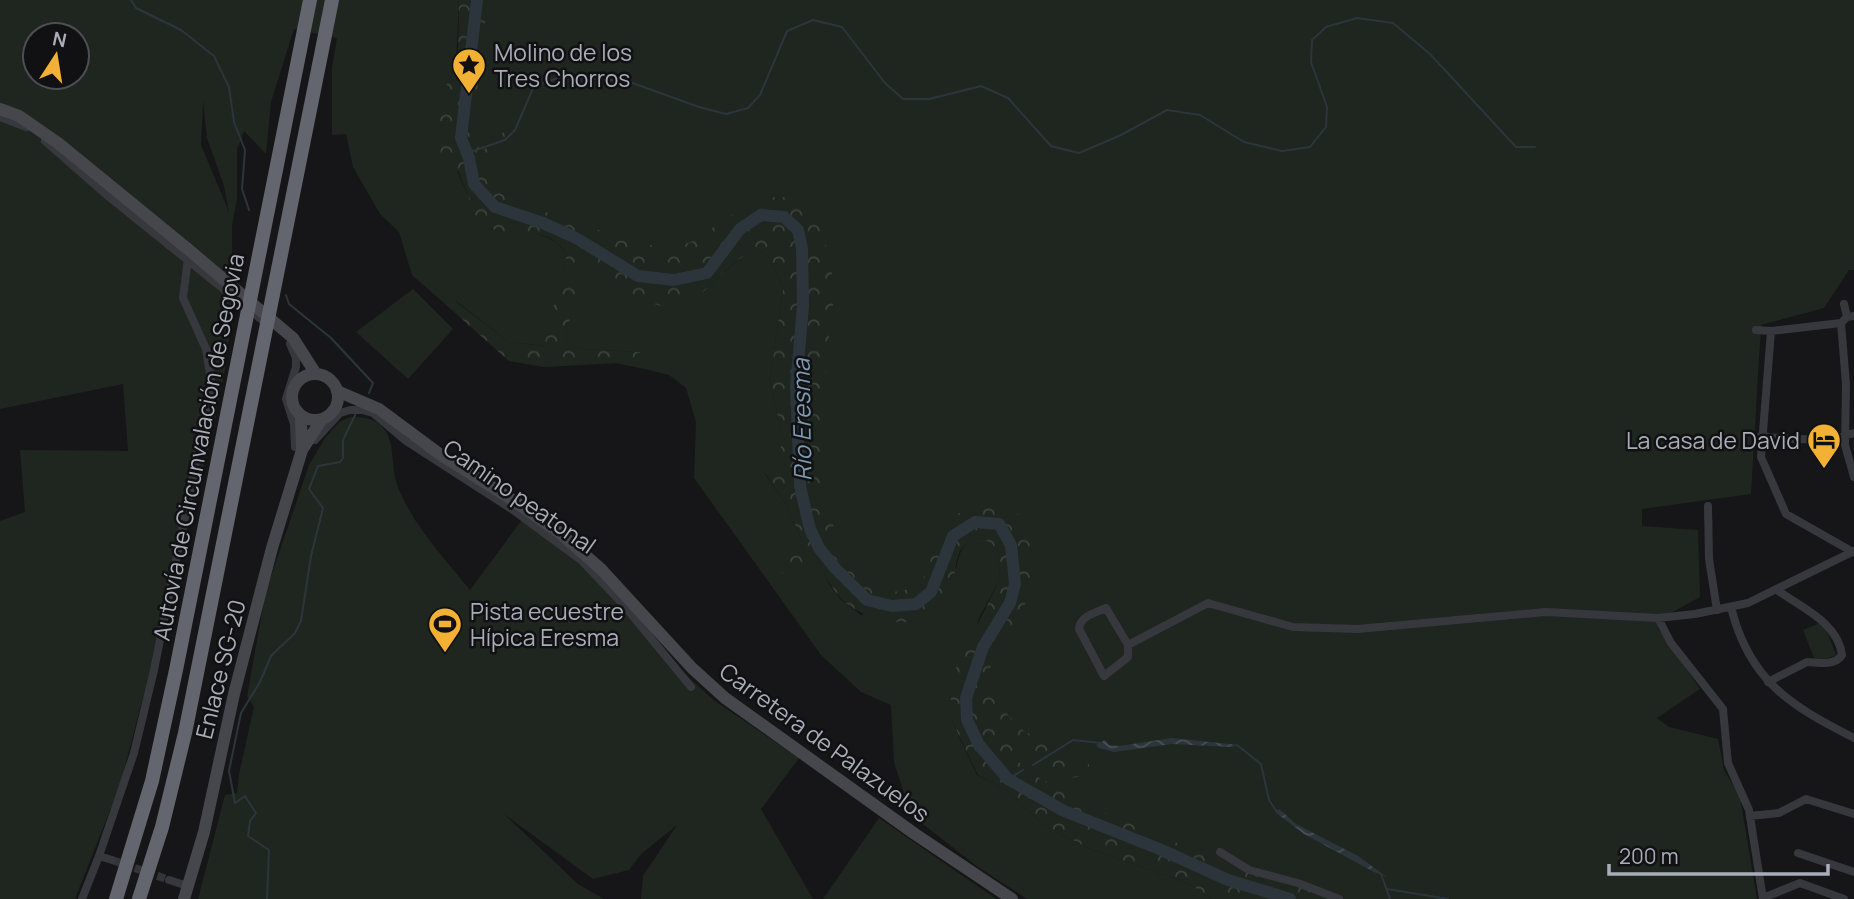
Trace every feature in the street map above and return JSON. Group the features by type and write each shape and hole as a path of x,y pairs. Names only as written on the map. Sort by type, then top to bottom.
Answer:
{"highway":[{"name":"Autovía de Circunvalación de Segovia","path":"114,899 124,875 152,781 310,0"},
{"name":"Autovía de Circunvalación de Segovia","path":"141,896 162,827 185,733 332,0"}],"street":[{"path":"0,109 19,116 58,143 286,340 293,348 296,368 286,399 301,450"},
{"path":"0,117 23,125 46,141 110,197 293,338 316,374 329,379 337,391 335,408"},
{"path":"82,899 134,754 154,670 210,392 206,349 183,298 188,255"},
{"path":"1844,304 1847,318 1846,384 1850,435 1845,445 1854,477"},
{"path":"1756,330 1771,331 1847,318"},
{"path":"1771,331 1761,457 1786,514 1853,552"},
{"path":"302,352 300,379 293,389 291,399 302,416 322,419 335,408 360,402"},
{"path":"300,379 316,374"},
{"name":"Carretera de Palazuelos","path":"337,391 379,409 441,455 560,533 601,569 692,668 725,698 915,834 1013,899"},
{"name":"Camino peatonal","path":"301,450 340,413 362,410 373,413 406,441 523,516 581,560 622,603 691,687"},
{"name":"Enlace SG-20","path":"186,893 204,832 234,694 301,450 302,416"},
{"name":"Enlace SG-20","path":"301,450 322,419"},
{"path":"1761,436 1786,439 1850,435"},
{"path":"1709,506 1709,559 1717,610"},
{"path":"1128,645 1208,603 1293,626 1358,629 1546,612 1658,618 1717,610 1756,600 1853,552"},
{"path":"1769,682 1807,662 1817,665 1837,660 1842,654 1840,646 1824,622 1777,590"},
{"path":"1731,607 1741,643 1769,682 1797,706 1854,738"},
{"path":"1106,608 1128,645 1128,657 1104,676 1079,629 1079,624 1082,619 1106,608"},
{"path":"1658,618 1671,643 1723,709 1728,766 1744,795 1750,816 1763,898 1800,883 1844,899"},
{"path":"1750,816 1779,813 1807,799 1854,814"},
{"path":"1220,852 1249,870 1298,883 1339,899"},
{"path":"1798,853 1854,872"},
{"path":"99,856 112,860"},
{"path":"169,880 186,893"}],"green space":[{"path":"0,0 459,0 456,66 441,97 457,171 469,197 492,230 534,233 551,240 567,254 545,346 509,342 456,301 454,312 412,275 399,232 380,214 353,167 346,134 332,135 332,68 337,38 294,29 271,102 266,154 244,131 237,149 237,199 232,225 232,313 225,369 210,443 120,785 75,899 0,899 0,521 25,512 20,450 128,451 123,384 0,409","holes":["203,101 207,138 224,186 229,212 201,145"]},
{"path":"459,0 489,0 482,41 474,126 480,151 489,147 516,119 522,123 509,148 485,163 493,182 513,201 616,236 669,250 693,241 756,198 785,197 807,208 823,234 835,287 826,362 819,478 841,552 872,585 898,592 921,585 946,524 964,510 990,506 1017,511 1032,546 1030,595 982,683 1018,727 1069,758 1064,769 1089,764 1089,774 1078,777 1057,775 1007,751 1032,774 1102,812 1249,873 1301,887 1331,899 1211,899 1190,884 1088,848 1042,824 1007,790 978,775 951,719 951,678 1000,579 998,550 983,538 967,543 960,551 951,588 940,607 932,614 913,621 881,619 847,604 832,588 815,554 794,581 781,572 801,538 784,501 765,473 781,452 781,431 770,380 783,288 771,260 762,251 742,257 693,300 673,307 646,301 616,287 581,265 564,348 640,352 640,368 616,363 544,367 509,361 454,312 455,301 509,342 544,346 567,254 559,245 542,235 495,230 485,224 468,209 469,197 458,171 449,166 443,158 437,137 437,114 442,94 456,65"},
{"path":"477,0 1854,0 1854,270 1849,270 1824,308 1761,325 1751,494 1642,509 1642,526 1698,530 1700,597 1669,614 1658,628 1700,689 1657,718 1669,727 1718,739 1724,770 1740,797 1757,899 1290,899 1064,811 967,720 1011,563 975,522 939,574 892,606 819,548 784,217 707,273 495,207 461,118"},
{"path":"762,251 771,260 783,288 770,380 781,431 781,452 765,474 784,501 801,538 815,553 829,584 840,599 861,615 956,568 961,551 971,541 983,538 998,550 1000,579 979,618 951,719 977,775 1007,790 1042,824 1088,848 1190,884 1211,899 1027,899 978,867 911,815 894,762 891,705 861,692 821,655 694,478 696,422 686,388 669,375 640,368 640,352 564,348 580,264 632,295 707,288 745,253"},
{"path":"413,289 453,329 408,379 356,332"},
{"path":"350,417 373,420 384,429 390,442 396,480 404,501 430,541 470,590 521,521 581,560 657,647 712,699 799,758 761,809 813,899 641,899 643,876 677,825 641,854 629,870 593,879 504,814 578,884 604,899 198,899 225,795 237,793 254,707 247,696 266,591 309,465 325,438 339,422"},
{"path":"1820,623 1825,626 1836,655 1816,663 1803,630"},
{"path":"879,818 996,899 823,899"}],"water":[{"path":"1172,738 1238,745 1172,744 1114,752 1096,745 1105,740 1109,745 1119,746"},
{"path":"1279,809 1296,824 1358,856 1387,877 1304,834 1275,812"}],"waterway":[{"path":"131,0 136,8 181,30 214,56 229,87 234,122 245,150 242,189 249,210"},
{"name":"Río Eresma","path":"477,0 461,138 469,158 474,184 495,207 543,223 576,238 638,276 674,280 707,273 740,229 761,215 784,217 798,230 802,248 803,306 796,386 800,486 810,529 819,548 835,568 867,600 892,606 916,604 931,592 953,536 975,522 999,524 1011,545 1015,584 1010,603 983,647 966,698 967,720 979,745 1008,779 1064,811 1228,880 1290,899"},
{"path":"467,153 505,140 515,130 534,86 561,77 627,81 726,114 748,108 760,95 787,31 813,20 842,27 885,83 903,99 929,99 981,86 1008,98 1051,146 1079,153 1119,136 1167,110 1200,115 1244,142 1282,151 1310,147 1326,127 1327,107 1311,62 1312,40 1326,27 1357,18 1393,23 1430,54 1516,147 1535,147"},
{"path":"286,295 289,304 331,338 373,383 369,393"},
{"path":"267,899 269,850 248,836 250,821 256,813 245,796 235,803 229,771 241,713 260,682 271,656 295,633 301,621 311,556 323,508 309,489 318,466 340,462 343,458 343,440 356,413"},
{"path":"1033,765 1073,740 1101,743"},
{"path":"1237,745 1261,764 1269,800 1277,812"},
{"path":"1008,779 1023,770"},
{"path":"1381,874 1390,899"},
{"path":"1387,889 1448,899"}],"tunnel":[{"path":"112,860 169,880"}],"place":[{"name":"Molino de los Tres Chorros","path":"469,95"},
{"name":"La casa de David","path":"1824,470"},
{"name":"Pista ecuestre Hípica Eresma","path":"445,654"}]}
